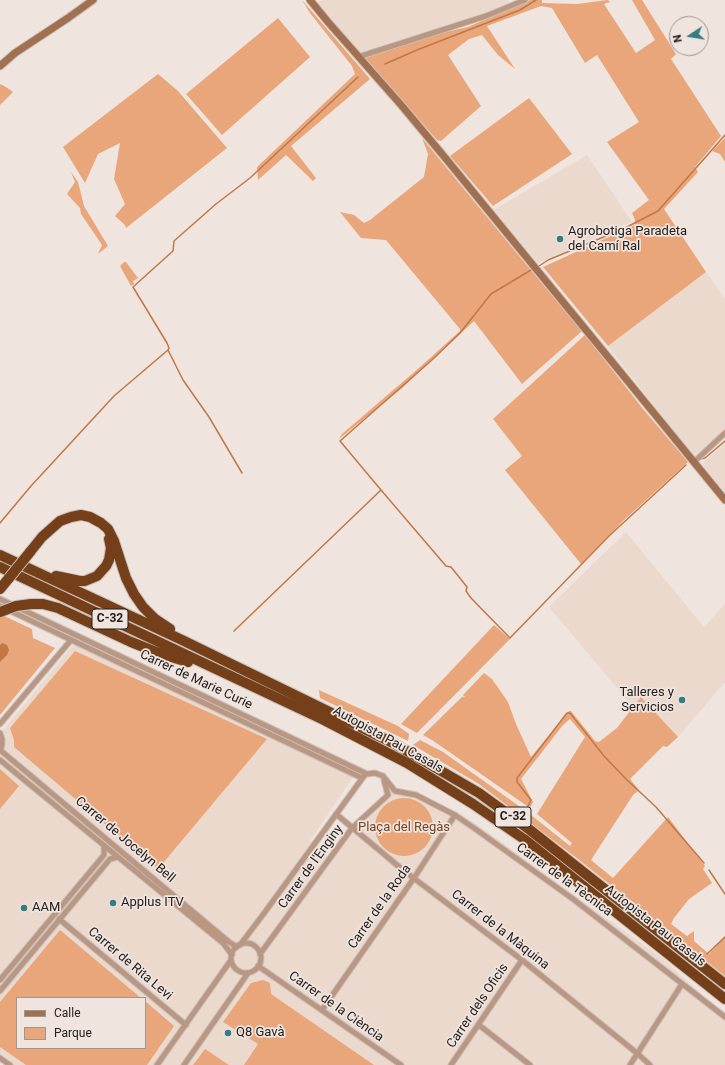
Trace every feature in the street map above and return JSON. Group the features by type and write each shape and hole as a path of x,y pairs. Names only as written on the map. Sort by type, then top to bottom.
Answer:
{"highway":[{"path":"0,590 42,537 60,521 81,515 95,520 105,526 111,535 126,578 134,594 143,607 155,619 172,630 182,640"},
{"path":"28,568 74,581 85,581 97,576 106,566 110,554 110,548 106,533 95,520"},
{"name":"Autopista Pau Casals","path":"0,555 182,640 393,743 479,793 530,830 725,984"},
{"name":"Autopista Pau Casals","path":"0,567 315,716 401,759 473,804 524,839 725,999"},
{"path":"0,612 16,606 30,604 43,604 58,608 131,642 161,654 220,672"}],"main road":[{"path":"0,66 9,58 93,0"},
{"path":"310,0 402,106 725,500"}],"street":[{"path":"358,57 486,16 525,0"},
{"path":"694,462 725,433"},
{"name":"Carrer de Marie Curie","path":"0,599 367,774 375,773 383,776"},
{"name":"Carrer de Marie Curie","path":"0,606 362,778"},
{"path":"0,724 71,640"},
{"path":"0,733 2,745 0,751"},
{"name":"Carrer de Jocelyn Bell","path":"0,751 229,942 239,946"},
{"name":"Carrer de Jocelyn Bell","path":"0,760 223,943 231,958"},
{"name":"Carrer de l'Enginy","path":"239,946 362,778 367,774"},
{"name":"Carrer de l'Enginy","path":"260,954 352,828 388,795 383,776"},
{"name":"Carrer de la Tècnica","path":"383,776 396,790 416,795 455,815 573,899 725,1017"},
{"name":"Carrer de la Màquina","path":"336,814 403,870 522,960 650,1065"},
{"name":"Carrer de la Roda","path":"322,1010 414,878 455,815"},
{"path":"0,980 104,855 104,845"},
{"path":"0,991 110,859 118,857"},
{"name":"Carrer de Rita Levi","path":"60,919 186,1025"},
{"path":"157,1065 239,946 245,944 253,946 258,950 260,954 260,963 253,971 242,973 234,967 231,958"},
{"name":"Carrer dels Oficis","path":"452,1065 522,960"},
{"name":"Carrer de la Ciència","path":"258,966 401,1065"},
{"path":"184,1065 248,973"},
{"path":"630,1065 682,984"},
{"path":"479,1025 530,1065"},
{"path":"0,1058 10,1065"}],"shaded area":[{"path":"322,0 509,0 510,2 482,14 360,55 317,4"},
{"path":"587,155 632,222 538,263 494,210"},
{"path":"706,272 725,299 725,430 694,457 608,346"},
{"path":"725,443 725,493 702,464"},
{"path":"626,532 704,627 725,604 725,682 678,737 641,698 633,707 549,607"},
{"path":"2,643 7,645 9,650 7,655 0,662 0,645"},
{"path":"74,644 353,777 310,841 330,858 352,828 385,799 386,785 396,791 412,790 478,825 662,958 725,1015 725,1065 11,1065 12,1062 0,1053 0,734"}],"green space":[{"path":"302,0 370,79 291,146 316,178 313,181 286,155 258,180 257,167 355,74 352,66 310,13"},
{"path":"530,0 542,0 542,3 577,4 608,0 610,2 604,4 636,53 655,40 632,0 642,0 669,43 669,56 674,56 671,59 721,136 695,167 698,172 664,209 706,272 608,346 543,267 635,225 635,220 632,213 649,200 607,142 639,122 597,55 585,63 552,8 541,6 487,26 515,69 498,55 482,35 469,39 448,55 481,106 441,141 437,140 365,58 441,33 468,27"},
{"path":"278,18 310,57 222,135 186,94"},
{"path":"158,74 178,91 227,148 126,228 125,225 115,216 125,204 114,179 120,143 98,154 85,183 63,147"},
{"path":"0,84 13,92 0,105"},
{"path":"529,98 572,154 493,206 450,156"},
{"path":"422,138 582,331 522,384 474,321 401,389 339,439 342,434 460,331 460,329 386,240 361,238 340,212 354,215 364,223 370,220 424,177 428,154"},
{"path":"725,138 725,162 720,154 712,151"},
{"path":"71,172 78,182 84,206 108,246 98,254 102,245 81,214 80,208 67,194 75,182"},
{"path":"126,262 138,278 133,281 134,284 131,286 120,266"},
{"path":"585,335 643,409 688,462 624,520 581,564 505,470 522,456 493,419"},
{"path":"0,614 32,629 33,638 55,648 0,715"},
{"path":"494,625 510,639 417,733 401,724"},
{"path":"75,651 267,739 158,869 14,747 14,740 10,728"},
{"path":"484,673 492,679 508,702 531,757 569,711 571,711 595,741 599,742 617,728 641,697 678,737 667,747 663,746 630,779 639,790 633,795 591,860 613,878 668,817 705,866 703,869 712,883 689,899 671,924 687,936 694,931 694,941 709,954 725,936 725,976 578,859 479,784 413,745 420,740 443,752 526,811 570,846 572,843 537,814 585,737 570,719 563,725 521,779 533,802 530,808 423,735 462,697 465,697 463,695"},
{"path":"319,690 398,726 409,734 408,741 320,698"},
{"path":"0,769 19,786 0,809"},
{"name":"Plaça del Regàs","path":"404,798 415,800 428,811 431,816 433,827 431,838 420,851 415,854 404,856 393,854 380,843 377,838 375,827 377,816 388,803 393,800"},
{"path":"60,930 140,997 16,997 16,1049 146,1049 146,1002 174,1026 147,1065 26,1065 0,1047 0,1002"},
{"path":"263,980 270,983 271,994 374,1065 244,1065 258,1044 223,1022 251,983"},
{"path":"205,1049 229,1065 193,1065"}],"waterway":[{"path":"385,64 520,10 536,0"},
{"path":"0,523 31,486 114,396 168,350 169,348 167,343 133,287 173,251 174,241 216,204 250,178 358,77"},
{"path":"539,266 548,260 623,229 658,211 725,135"},
{"path":"381,490 340,441 433,359 460,333 491,294 531,270"},
{"path":"168,350 183,380 209,417 242,473"},
{"path":"701,459 705,458 725,441"},
{"path":"234,631 381,490 446,566 451,567 467,587 466,591 471,598 510,638 609,536 686,465"},
{"path":"528,806 531,800 517,782 517,778 567,713 570,713 604,756 656,807 704,863"},
{"path":"709,870 725,894"},
{"path":"707,954 725,937"}],"place":[{"name":"Agrobotiga Paradeta del Camí Ral","path":"560,239"},
{"name":"Talleres y Servicios","path":"682,700"},
{"name":"Applus ITV","path":"113,903"},
{"name":"AAM","path":"24,908"},
{"name":"Q8 Gavà","path":"228,1033"}]}
